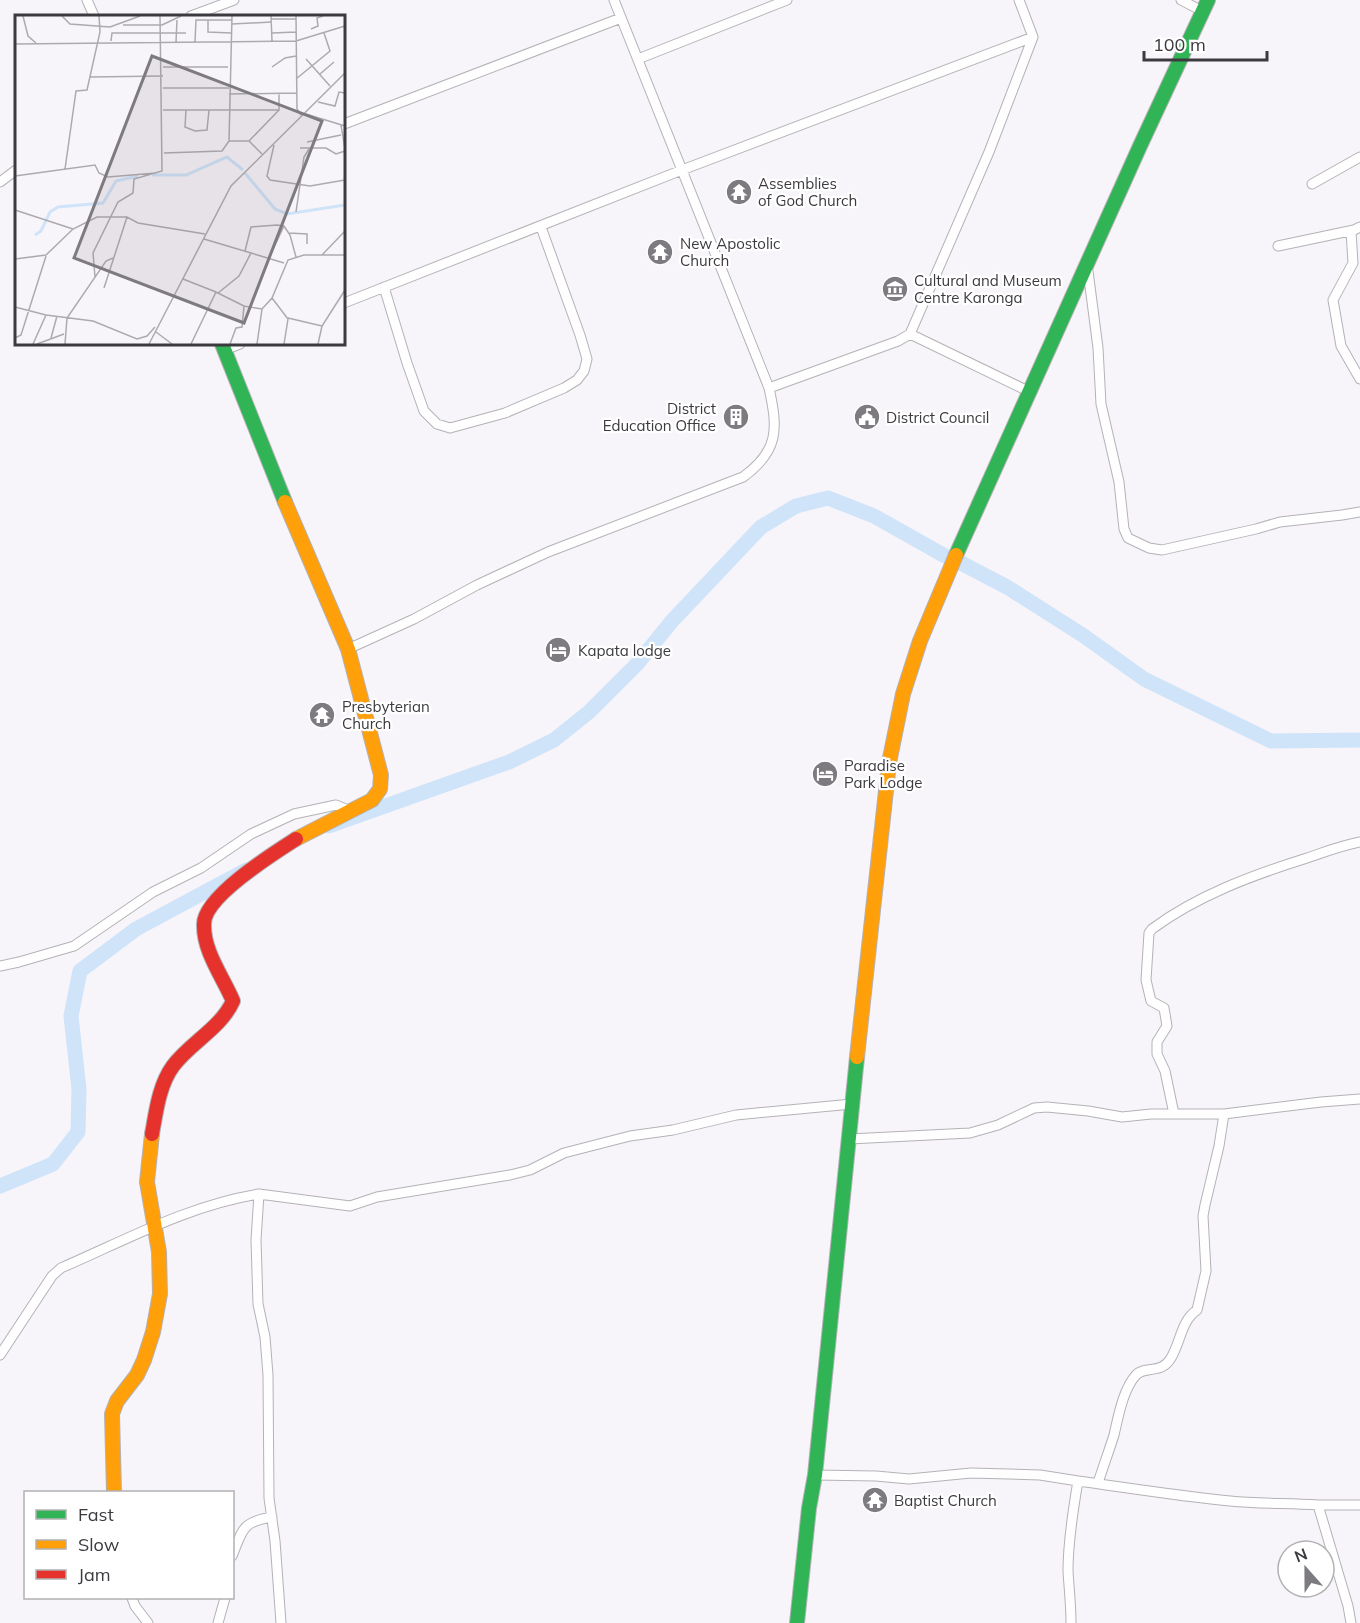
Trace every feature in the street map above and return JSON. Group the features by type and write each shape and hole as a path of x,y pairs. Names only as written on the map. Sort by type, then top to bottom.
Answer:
{"main road":[{"path":"797,1623 809,1508 815,1475 889,763 907,683 920,641 963,539 1205,6"},
{"path":"114,1491 113,1406 140,1369 160,1295 162,1270 153,1226 147,1169 165,1079 184,1053 232,1008 233,1001 207,940 203,920 205,914 241,878 286,845 348,810 372,800 378,794 381,784 381,775 348,649 282,496 223,347"}],"street":[{"path":"87,0 94,15"},
{"path":"194,15 234,0"},
{"path":"348,649 414,620 477,585 548,552 743,477 759,465 769,453 773,440 773,405 769,388 614,0"},
{"path":"638,59 788,0"},
{"path":"769,388 898,341 910,334 989,152 1033,38 1019,0"},
{"path":"1181,0 1205,6"},
{"path":"345,124 621,18"},
{"path":"345,303 682,170 1033,38"},
{"path":"1312,184 1360,157"},
{"path":"0,182 15,171"},
{"path":"384,287 406,363 424,411 437,424 450,428 505,413 578,380 584,371 587,359 541,227"},
{"path":"1278,246 1355,229 1353,264 1333,300 1341,346 1360,379"},
{"path":"1087,267 1098,348 1101,404 1119,482 1124,529 1128,538 1149,548 1162,550 1257,530 1280,522 1360,512"},
{"path":"910,334 1030,392"},
{"path":"0,966 74,946 153,892 201,868 251,834 294,814 336,805 348,810"},
{"path":"1174,1114 1165,1071 1157,1054 1157,1042 1167,1026 1164,1008 1151,1001 1146,980 1149,933 1208,896 1253,876 1328,849 1360,842"},
{"path":"849,1139 970,1133 998,1125 1034,1108 1047,1107 1088,1111 1122,1118 1174,1114 1224,1114 1321,1102 1360,1100"},
{"path":"0,1355 52,1276 61,1268 153,1226 210,1205 259,1194 341,1206 359,1204 377,1197 510,1176 530,1170 564,1153 645,1133 674,1130 736,1115 852,1104"},
{"path":"1098,1484 1120,1408 1135,1376 1166,1365 1172,1356 1187,1317 1197,1310 1206,1271 1203,1216 1224,1114"},
{"path":"259,1194 256,1240 258,1304 263,1321 267,1366 268,1481 281,1623"},
{"path":"815,1475 909,1479 971,1473 1040,1475 1117,1488 1229,1501 1360,1505"},
{"path":"1071,1623 1070,1546 1078,1481"},
{"path":"1318,1505 1351,1623"},
{"path":"234,1552 247,1525 272,1517"},
{"path":"132,1599 148,1623"},
{"path":"218,1623 225,1599"}],"waterway":[{"path":"329,826 509,762 554,740 589,712 637,664 672,621 761,527 796,506 828,498 874,516 945,556"},
{"path":"961,563 1007,587 1084,636 1144,679 1271,741 1360,740"},
{"path":"0,1186 53,1164 78,1132 79,1089 71,1016 80,971 136,929 246,870"}],"traffic: fast":[{"path":"956,555 1208,0"},
{"path":"222,345 285,502"},
{"path":"797,1623 809,1508 815,1475 857,1057"}],"traffic: slow":[{"path":"285,502 348,649 381,775 380,789 372,800 296,839"},
{"path":"857,1057 889,763 903,694 920,641 956,555"},
{"path":"114,1491 112,1414 117,1401 137,1375 144,1360 153,1332 160,1294 159,1252 147,1182 152,1134"}],"traffic: jam":[{"path":"152,1134 159,1099 168,1073 180,1058 221,1019 233,1001 214,964 207,944 204,924 207,913 227,889 272,854 296,839"}],"place":[{"name":"Assemblies of God Church","path":"739,192"},
{"name":"New Apostolic Church","path":"660,252"},
{"name":"Cultural and Museum Centre Karonga","path":"895,289"},
{"name":"District Education Office","path":"736,417"},
{"name":"District Council","path":"867,417"},
{"name":"Kapata lodge","path":"558,650"},
{"name":"Presbyterian Church","path":"322,715"},
{"name":"Paradise Park Lodge","path":"825,774"},
{"name":"Baptist Church","path":"875,1500"}]}
